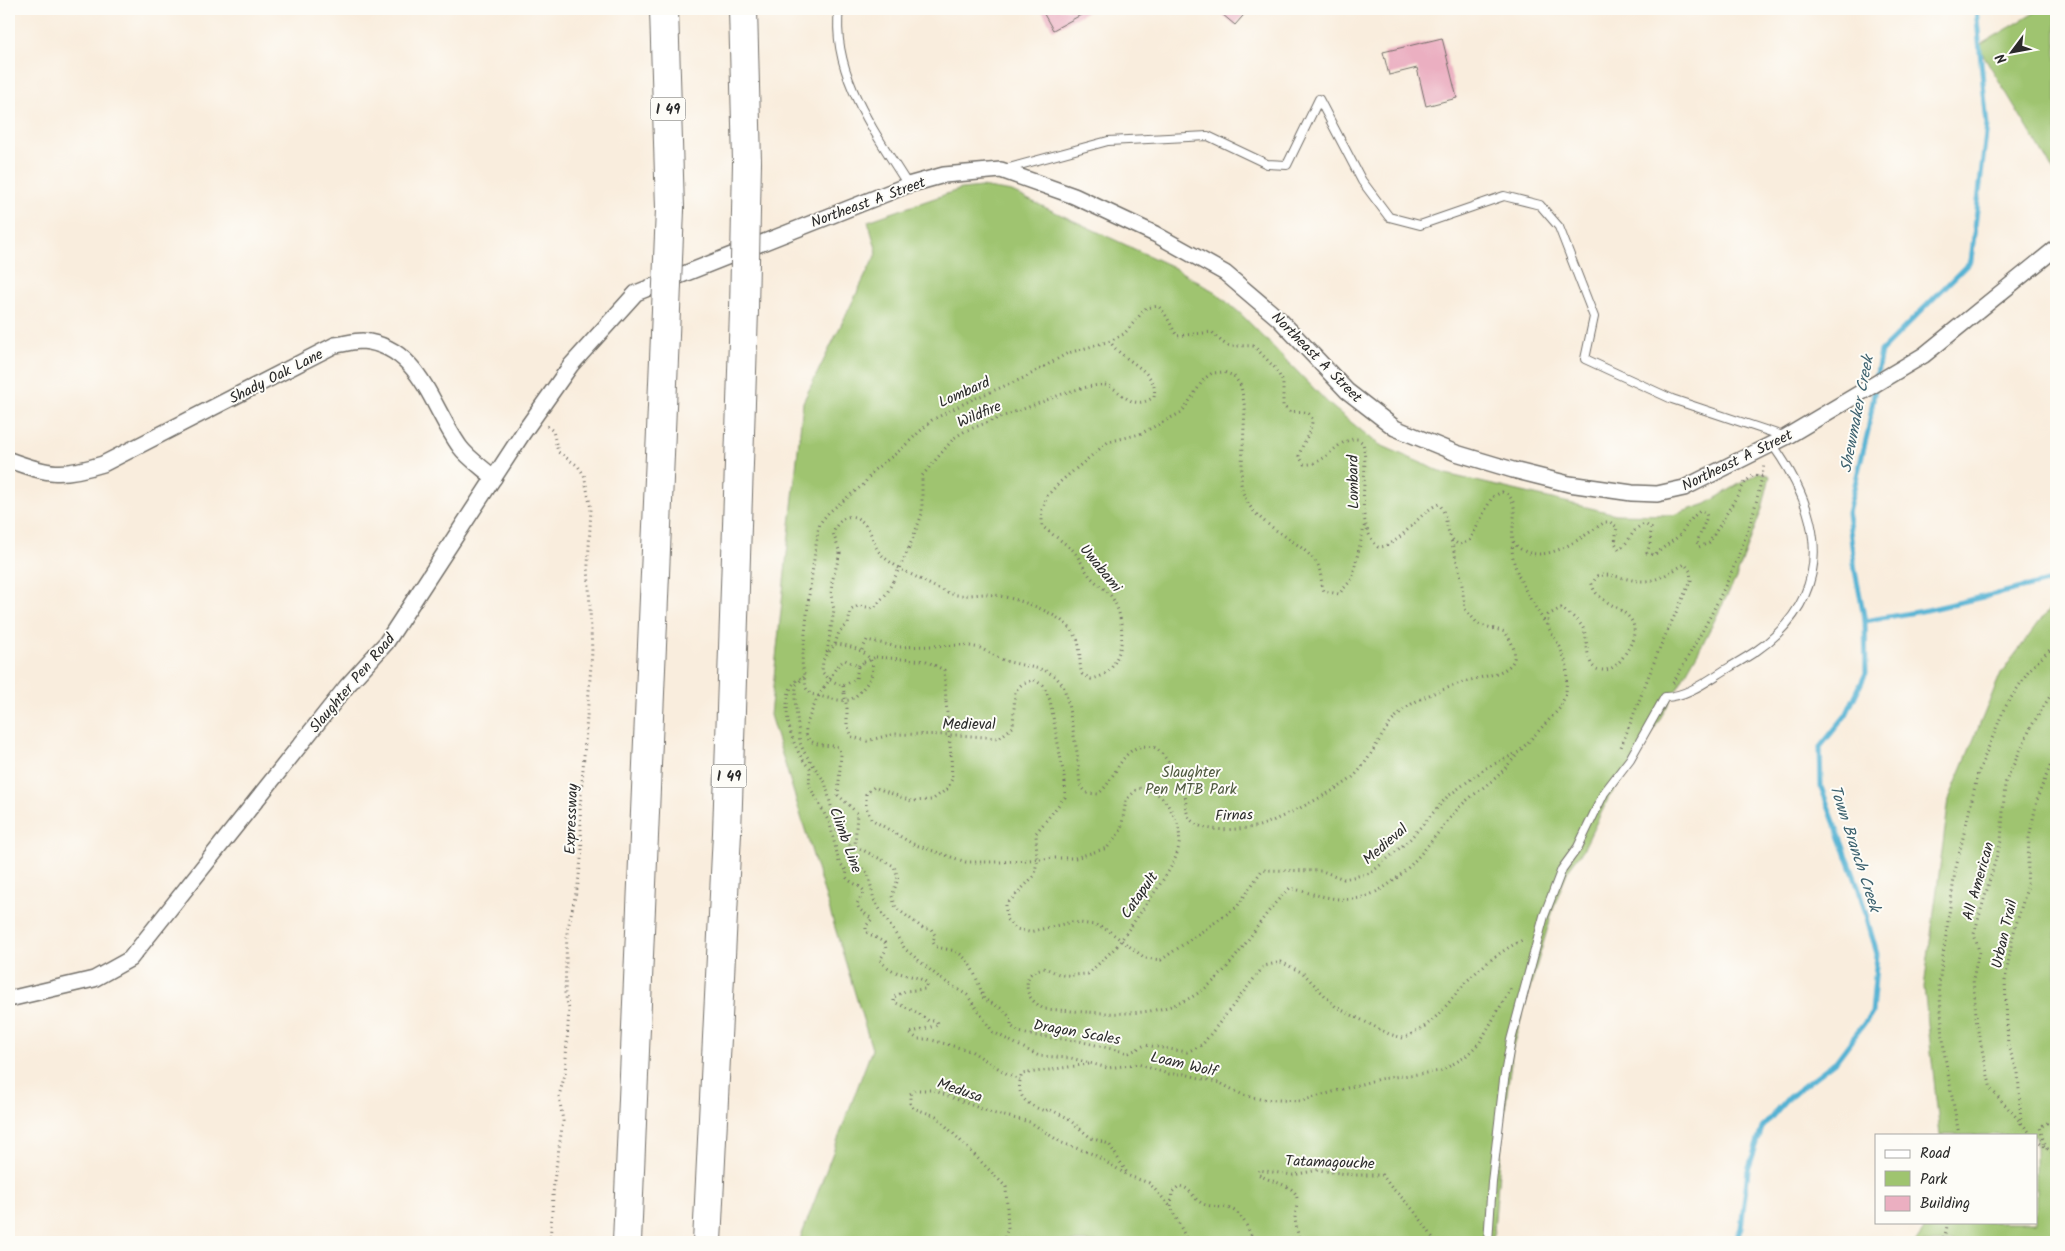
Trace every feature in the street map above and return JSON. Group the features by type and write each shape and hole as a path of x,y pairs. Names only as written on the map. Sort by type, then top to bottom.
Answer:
{"highway":[{"name":"I 49","path":"627,1242 670,209 664,9"},
{"name":"I 49","path":"707,1242 726,833 744,310 747,162 743,9"}],"street":[{"name":"Northeast A Street","path":"636,293 908,185 944,175 1001,170 1074,196 1155,234 1225,273 1279,319 1347,391 1395,428 1456,453 1569,484 1632,493 1657,494 1684,488 1786,437 1924,355 2056,248"},
{"name":"Slaughter Pen Road","path":"9,999 94,979 130,959 347,686 386,643 494,478 572,365 636,293"},
{"name":"Shady Oak Lane","path":"9,460 44,473 74,473 103,464 336,346 361,341 384,346 404,358 427,388 460,448 494,478"}],"lane":[{"path":"839,9 836,28 846,76 874,131 908,185"},
{"path":"1001,170 1108,141 1208,136 1267,164 1287,165 1319,99 1362,181 1389,217 1420,225 1504,196 1540,205 1559,227 1594,317 1585,359 1672,399 1786,437"},
{"path":"1488,1242 1492,1182 1504,1080 1511,1040 1540,931 1562,869 1578,846 1604,793 1630,759 1665,697 1684,693 1762,647 1787,624 1807,591 1815,552 1811,526 1794,478 1769,445"}],"path":[{"name":"Lombard","path":"862,650 871,660 873,671 868,682 858,695 849,700 810,694 806,688 802,662 818,531 820,524 829,512 863,485 874,470 898,452 932,420 970,400 1026,378 1068,353 1124,334 1146,308 1158,306 1167,314 1177,336 1212,332 1224,344 1234,348 1254,346 1276,369 1283,382 1282,406 1290,412 1302,410 1312,418 1310,432 1299,456 1304,464 1317,461 1345,440 1358,439 1363,443 1366,519 1370,539 1378,547 1390,544 1434,506 1439,504 1446,514 1451,538"},
{"name":"Wildfire","path":"835,644 839,632 848,624 851,610 858,606 874,608 887,593 922,514 922,476 954,438 965,431 1072,389 1102,385 1133,402 1146,402 1154,397 1155,390 1150,377 1119,353 1110,340"},
{"name":"Uwabami","path":"826,655 834,610 831,595 832,582 840,553 833,533 837,522 844,517 852,516 868,527 880,553 899,568 954,595 1000,596 1043,610 1068,627 1077,638 1082,674 1091,679 1105,676 1114,664 1120,651 1121,636 1118,608 1111,595 1089,575 1071,548 1054,537 1042,526 1042,510 1046,496 1108,442 1140,434 1182,412 1204,380 1212,373 1224,372 1234,376 1242,386 1244,397 1244,446 1242,494 1256,514 1316,561 1324,591 1339,594 1352,579 1366,519"},
{"name":"Expressway","path":"535,417 554,431 558,452 578,466 584,475 591,509 588,564 592,652 580,808 582,851 578,884 567,932 565,993 569,1009 565,1074 559,1096 563,1120 555,1172 550,1242"},
{"path":"1665,697 1728,582 1757,505 1769,445"},
{"path":"1451,538 1460,545 1470,540 1492,497 1502,492 1507,494 1513,504 1513,541 1518,548 1530,553 1548,553 1571,543 1604,522 1610,522 1617,527 1615,546 1619,549 1627,542 1636,528 1645,524 1651,528 1648,553 1654,555 1679,536 1693,517 1700,511 1706,513 1707,517 1697,545 1699,547 1704,546 1746,481 1754,475 1762,476"},
{"name":"Firnas","path":"862,650 867,640 898,647 964,645 980,648 1005,662 1044,670 1055,676 1063,685 1077,752 1080,785 1087,793 1098,794 1106,788 1128,754 1134,749 1141,746 1156,748 1162,752 1184,790 1188,817 1194,823 1213,828 1268,824 1329,793 1352,778 1396,717 1412,704 1465,682 1497,674 1514,660 1515,649 1505,632 1478,624 1465,609 1461,577 1451,538"},
{"name":"Medieval","path":"843,686 847,708 847,724 852,737 867,741 893,734 966,735 999,738 1012,727 1015,691 1022,684 1034,680 1043,685 1050,700 1065,782 1065,797 1036,833 1037,862 1034,876 1006,905 1006,919 1016,929 1028,932 1072,922 1096,925 1109,931 1145,958 1161,960 1173,954 1237,907 1262,870 1322,871 1344,879 1371,873 1410,839 1447,797 1486,768 1519,752 1560,708 1566,692 1567,666 1560,647 1522,580 1511,549 1513,541"},
{"path":"1548,627 1548,615 1560,608 1568,613 1582,625 1588,638 1587,649 1591,665 1598,670 1608,670 1620,662 1628,650 1634,635 1630,618 1624,610 1602,600 1593,591 1592,584 1597,576 1605,574 1642,582 1660,579 1685,564 1690,571 1691,580 1660,648 1624,737 1614,780"},
{"path":"830,680 835,666 845,660 858,666 856,679 843,686 830,680 822,672 823,660 835,644 862,650"},
{"path":"1959,1134 1944,1051 1939,984 1955,872 1978,773 2004,709 2029,670 2056,644"},
{"name":"Catapult","path":"858,666 876,656 926,661 944,670 952,779 947,789 932,800 912,801 874,787 866,794 866,807 871,819 896,835 936,853 966,862 1075,858 1108,848 1121,830 1126,800 1138,788 1153,790 1165,801 1176,818 1181,833 1179,848 1172,867 1117,946 1088,974 1063,975 1046,966 1029,974 1026,986 1027,993 1036,1005 1044,1009 1120,1014 1177,1006 1201,992 1227,968 1274,902 1290,888 1328,898 1354,899 1375,893 1405,871 1436,838 1456,810 1495,778 1519,752"},
{"name":"Loam Wolf","path":"804,676 796,685 795,700 800,743 825,782 838,834 850,845 849,854 855,863 868,873 874,900 905,949 941,979 967,995 993,1032 1039,1056 1071,1058 1108,1068 1138,1064 1168,1074 1184,1074 1220,1083 1243,1095 1301,1101 1380,1079 1441,1070 1465,1057 1477,1046 1513,986"},
{"name":"Climb Line","path":"804,676 794,681 790,687 788,725 798,754 810,768 809,785 830,824 839,862 847,871 846,877 850,882 861,887 864,892 857,904 872,919 866,926 866,932 885,944 886,950 880,960 885,966 908,977 923,979 927,983 925,989 905,991 894,996 894,1002 897,1006 916,1012 938,1025 909,1033 918,1038 928,1038 971,1051 1009,1075 1014,1075 1020,1079"},
{"name":"Dragon Scales","path":"830,680 816,701 805,730 808,738 815,743 838,747 841,754 838,795 856,813 855,846 894,866 898,879 892,896 896,908 924,929 931,929 935,935 933,942 935,946 955,951 964,959 977,980 984,999 1002,1009 1010,1018 1011,1026 1019,1032 1084,1042 1129,1053 1145,1046 1187,1052 1202,1045 1264,966 1281,962 1303,973 1336,1007 1389,1034 1403,1038 1426,1028 1468,980 1497,955 1540,931"},
{"name":"All American","path":"2031,1134 1991,1089 1977,1027 1973,979 1979,952 1974,934 2001,841 2005,783 2032,725 2056,687"},
{"name":"Urban Trail","path":"2021,1124 2018,1072 2008,1046 2005,980 2012,935 2027,888 2029,838 2038,796 2056,752"},
{"path":"1090,1063 1022,1074 1018,1084 1019,1092 1028,1103 1045,1112 1049,1109 1066,1118 1091,1138 1108,1144 1129,1176"},
{"name":"Medusa","path":"1003,1242 1008,1228 1006,1187 936,1116 913,1108 910,1102 910,1094 916,1090 933,1090 992,1113 1030,1122 1062,1144 1093,1154 1129,1176 1149,1184 1171,1207"},
{"path":"2047,1148 2040,1127 2056,1118"},
{"path":"2038,1140 2056,1156"},
{"name":"Tatamagouche","path":"1302,1242 1295,1218 1297,1196 1285,1186 1270,1182 1258,1174 1259,1170 1293,1175 1318,1170 1353,1175 1382,1175 1388,1180 1392,1189 1418,1215 1435,1242"},
{"path":"1188,1242 1171,1207 1171,1195 1174,1188 1184,1187 1190,1190 1199,1202 1205,1205 1226,1207 1237,1212 1246,1223 1255,1242"},
{"path":"1941,1242 1948,1224"},
{"path":"1250,1242 1252,1238"}],"green space":[{"path":"2041,9 2056,9 2056,175 1978,46"},
{"name":"Slaughter Pen MTB Park","path":"981,187 1012,192 1171,266 1215,292 1241,314 1330,405 1378,444 1446,474 1616,514 1673,515 1706,504 1759,472 1770,476 1762,509 1736,578 1703,643 1633,766 1609,797 1583,850 1568,870 1555,903 1513,1046 1503,1124 1493,1242 799,1242 872,1049 770,715 803,402 877,252 868,221 961,189"},
{"path":"2056,600 2056,1242 1915,1242 1928,1224 2038,1224 2038,1134 1940,1134 1924,987 1949,799 2001,673"}],"building":[{"path":"1041,9 1092,9 1053,30"},
{"path":"1216,9 1249,9 1235,25"},
{"path":"1442,38 1457,98 1426,106 1417,68 1389,75 1383,52"}],"waterway":[{"name":"Shewmaker Creek","path":"1876,379 1881,351 1971,261 1987,125 1976,9"},
{"name":"Shewmaker Creek","path":"1865,621 1855,571 1848,513 1868,431 1875,388"},
{"name":"Town Branch Creek","path":"1735,1242 1741,1228 1748,1170 1762,1128 1789,1097 1836,1061 1872,1013 1877,954 1858,886 1821,787 1820,747 1846,715 1866,673 1865,621 1927,610 2056,580"}]}
